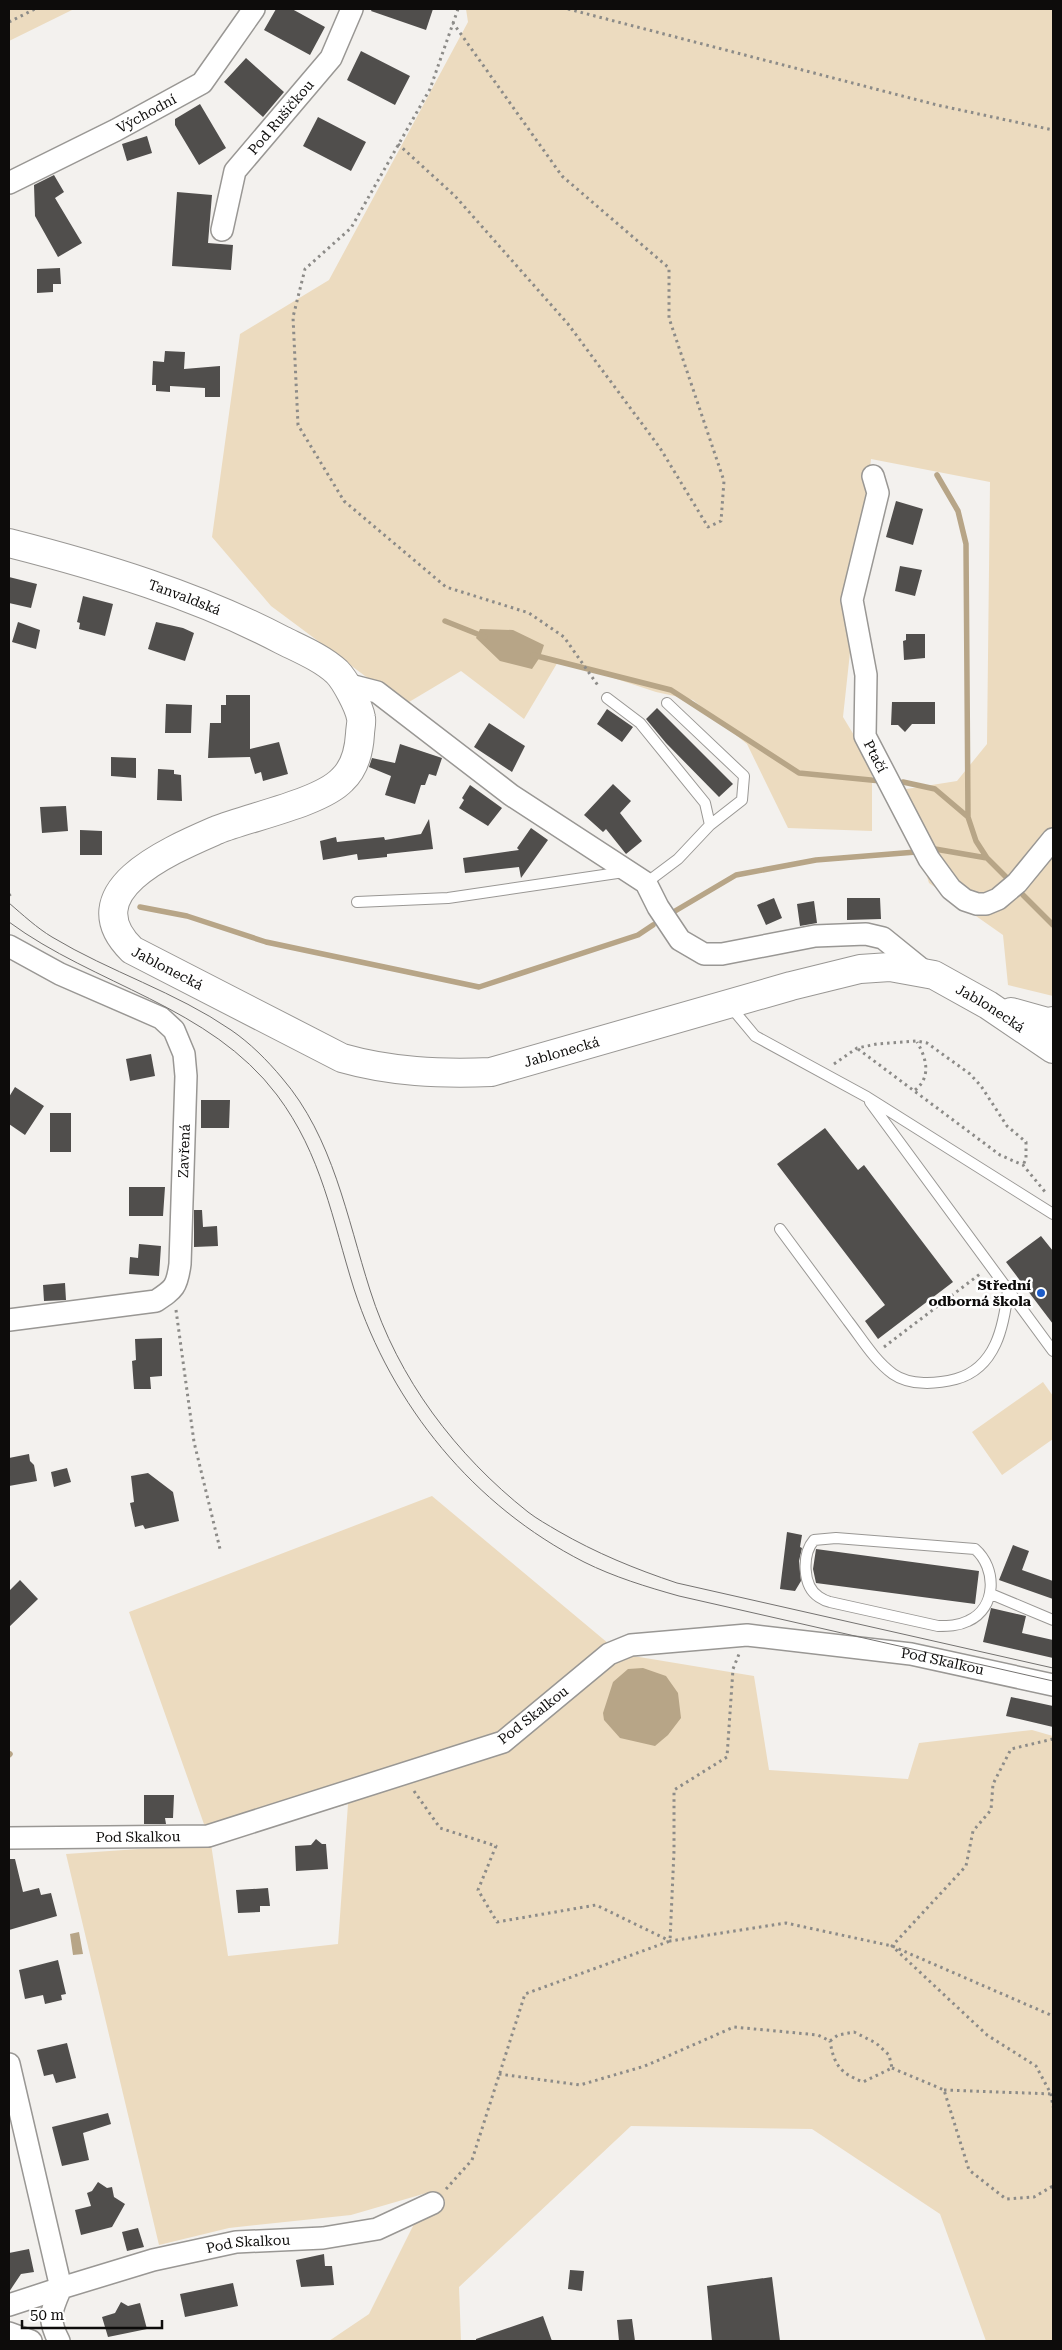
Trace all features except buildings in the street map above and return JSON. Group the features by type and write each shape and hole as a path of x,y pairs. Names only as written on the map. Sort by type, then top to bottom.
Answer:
{"main road":[{"name":"Tanvaldská","path":"9,543 109,569 202,604 270,633 321,661 335,671 346,684"},
{"name":"Jablonecká","path":"346,684 361,717 360,744 354,765 341,782 320,795 218,830 178,849 136,874 124,885 113,904 112,912 119,936 132,950 342,1058 370,1066 403,1071 491,1072 729,1004 860,969 890,967 925,972 988,1005 1053,1049"},
{"path":"988,1005 1047,1022 1053,1020"}],"street":[{"name":"Východní","path":"9,183 116,130 202,83 254,9"},
{"name":"Pod Rušičkou","path":"222,230 235,170 331,58 352,9"},
{"name":"Ptačí","path":"874,476 878,493 852,600 866,675 865,736 929,859 951,888 965,900 977,904 986,904 998,899 1017,883 1053,839"},
{"name":"Jablonecká","path":"346,684 377,692 511,795 646,883 680,940 704,954 722,954 815,936 866,934 883,938 925,972"},
{"name":"Zavřená","path":"9,946 60,974 161,1018 174,1030 184,1054 186,1076 180,1264 178,1282 172,1290"},
{"path":"9,1320 156,1301 172,1290"},
{"name":"Pod Skalkou","path":"9,1838 208,1836 403,1776 503,1742 609,1654 631,1645 747,1635 911,1654 1053,1685"},
{"path":"9,2064 61,2288 52,2310 51,2325 59,2341"},
{"name":"Pod Skalkou","path":"9,2305 153,2260 236,2242 323,2238 377,2229 433,2202"},
{"path":"9,2333 31,2341"}],"lane":[{"path":"607,698 640,723 705,803 710,825"},
{"path":"646,883 678,859 710,825 742,800 744,776 666,703"},
{"path":"356,902 448,898 628,871"},
{"path":"729,1004 755,1036 867,1097 1053,1214"},
{"path":"867,1097 1053,1351"},
{"path":"780,1229 874,1355 894,1375 908,1380 926,1383 944,1382 970,1373 983,1364 998,1341 1004,1321 1008,1290"},
{"path":"836,1538 975,1549 982,1555 988,1566 990,1594 984,1608 970,1621 953,1626 938,1626 830,1602 817,1597 806,1574 805,1560 808,1547 814,1540 836,1538"},
{"path":"990,1594 1053,1620"}],"path":[{"path":"9,22 34,9"},
{"path":"458,9 430,89 351,228 305,268 293,317 298,425 344,501 446,587 529,613 564,637 607,698"},
{"path":"568,9 584,11 937,105 1053,130"},
{"path":"398,144 454,196 568,324 660,448 708,527 721,521 724,481 669,318 669,268 562,176 452,24"},
{"path":"822,1073 857,1048 877,1044 916,1041 927,1043 970,1074 981,1086 1006,1126 1026,1142 1026,1160 1023,1165 1000,1155 857,1048"},
{"path":"915,1090 919,1087 926,1069 924,1055 916,1041"},
{"path":"874,1355 991,1266"},
{"path":"172,1290 181,1336 194,1442 220,1549"},
{"path":"670,1941 674,1851 674,1790 727,1756 733,1669 747,1635"},
{"path":"892,1946 966,1866 973,1831 991,1810 993,1784 1011,1750 1053,1740"},
{"path":"403,1776 440,1828 496,1846 478,1890 497,1922 596,1905 670,1941"},
{"path":"433,2202 472,2160 525,1994 670,1941 786,1923 892,1946 1053,2016"},
{"path":"892,1946 987,2035 1036,2066 1052,2094 1053,2107"},
{"path":"500,2074 580,2086 645,2066 734,2027 818,2035 830,2041"},
{"path":"830,2041 838,2035 854,2032 876,2043 889,2056 892,2068"},
{"path":"830,2041 833,2058 846,2075 863,2082 892,2068 944,2090 1052,2094"},
{"path":"944,2090 969,2170 1006,2199 1034,2196 1053,2186"}],"shaded area":[{"path":"9,9 74,9 9,41"},
{"path":"466,9 1053,9 1053,996 1008,985 1003,935 929,883 900,790 957,781 987,744 990,482 871,459 843,717 872,765 872,831 788,828 747,744 693,700 656,692 559,660 524,719 461,671 404,705 271,606 212,537 240,334 329,280 468,22"},
{"path":"480,629 513,630 544,645 540,657 532,669 500,661 476,638"},
{"path":"1043,1382 1053,1396 1053,1439 1002,1475 972,1432"},
{"path":"432,1496 621,1654 754,1676 769,1770 908,1779 919,1743 1032,1730 1053,1736 1053,2341 986,2341 940,2214 812,2129 631,2126 459,2287 461,2341 329,2341 369,2314 430,2192 351,2215 229,2228 159,2245 66,1854 211,1844 129,1612","holes":["348,1804 338,1944 228,1956 211,1844"]},
{"path":"643,1668 666,1676 678,1693 681,1718 668,1735 655,1746 620,1738 604,1720 603,1713 613,1682 628,1669"},
{"path":"79,1932 83,1954 73,1955 70,1934"}],"waterway":[{"path":"937,475 958,511 966,544 968,817"},
{"path":"445,621 485,637"},
{"path":"533,655 671,690 799,773 881,781"},
{"path":"903,782 935,789 968,817 976,841 987,858"},
{"path":"935,849 987,858 1011,882"},
{"path":"670,914 736,875 816,860 916,852"},
{"path":"1023,895 1053,925"},
{"path":"140,907 187,916 266,942 479,987 638,935 653,925"}],"tram line":[{"path":"9,903 52,937 97,961 188,1004 231,1030 258,1052 282,1078 314,1126 326,1152 382,1323 396,1354 413,1384 432,1413 477,1466 531,1515 572,1539 601,1553 677,1583 1053,1668"},
{"path":"9,922 42,944 150,999 219,1039 250,1065 277,1095 305,1141 315,1164 332,1213 354,1289 370,1332 414,1412 442,1448 473,1482 507,1512 544,1539 595,1567 619,1577 679,1596 1053,1681"}],"place":[{"name":"Střední odborná škola","path":"1041,1293"}]}
